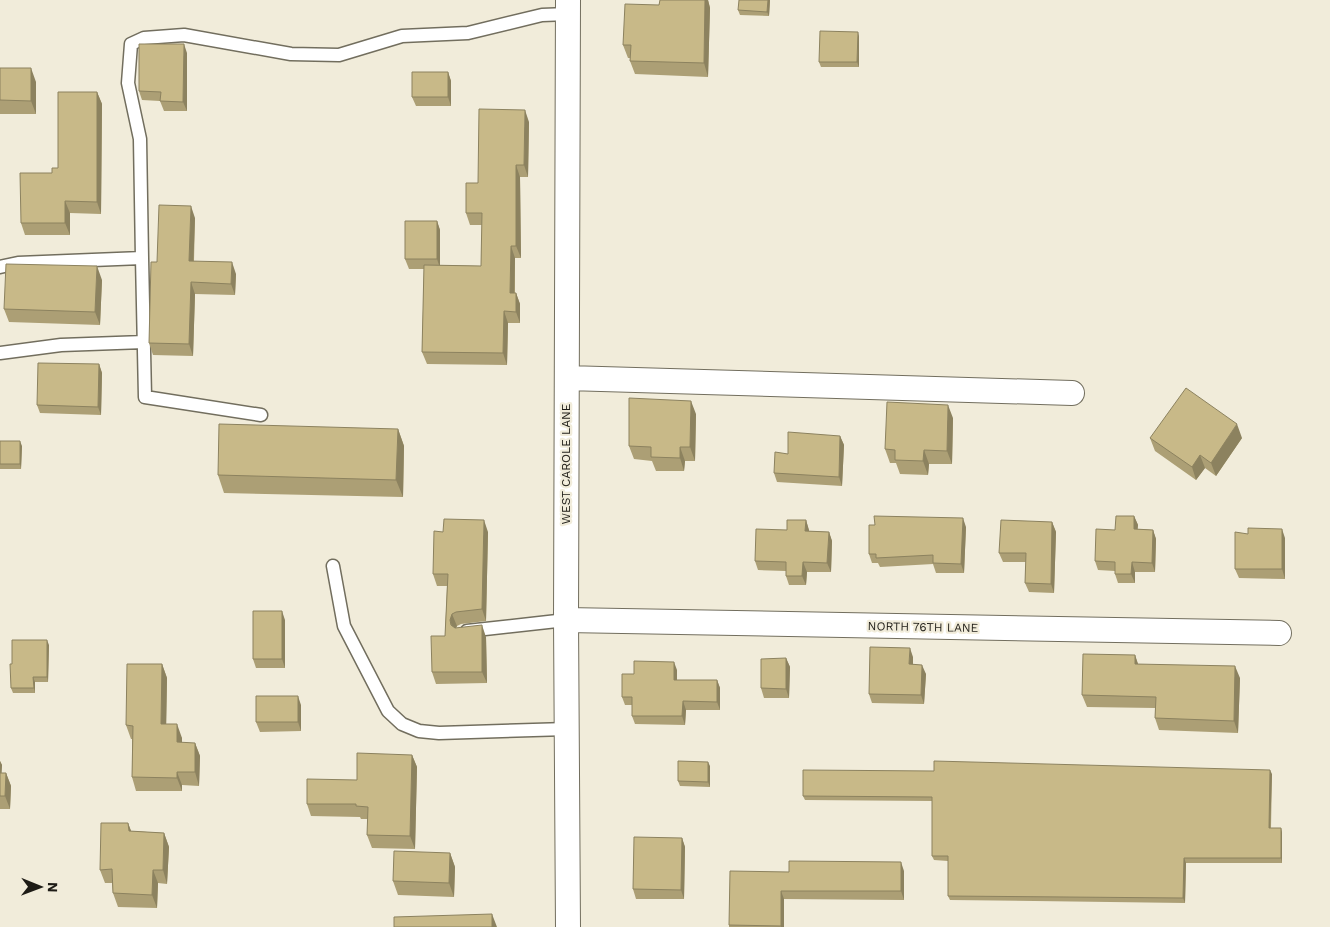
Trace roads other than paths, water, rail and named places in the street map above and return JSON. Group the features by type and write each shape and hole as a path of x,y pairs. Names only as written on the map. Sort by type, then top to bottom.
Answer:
{"street":[{"name":"WEST CAROLE LANE","path":"568,7 566,620 568,927"},
{"path":"567,378 1072,393"},
{"name":"NORTH 76TH LANE","path":"566,620 1279,633"}],"lane":[{"path":"261,415 145,397 140,139 128,83 131,44 144,38 184,35 291,54 339,55 402,36 468,33 568,7"},
{"path":"0,267 18,263 142,258"},
{"path":"0,353 61,345 144,342"},
{"path":"333,566 344,626 388,711 402,724 420,731 439,733 567,729"},
{"path":"462,632 566,620"}]}
